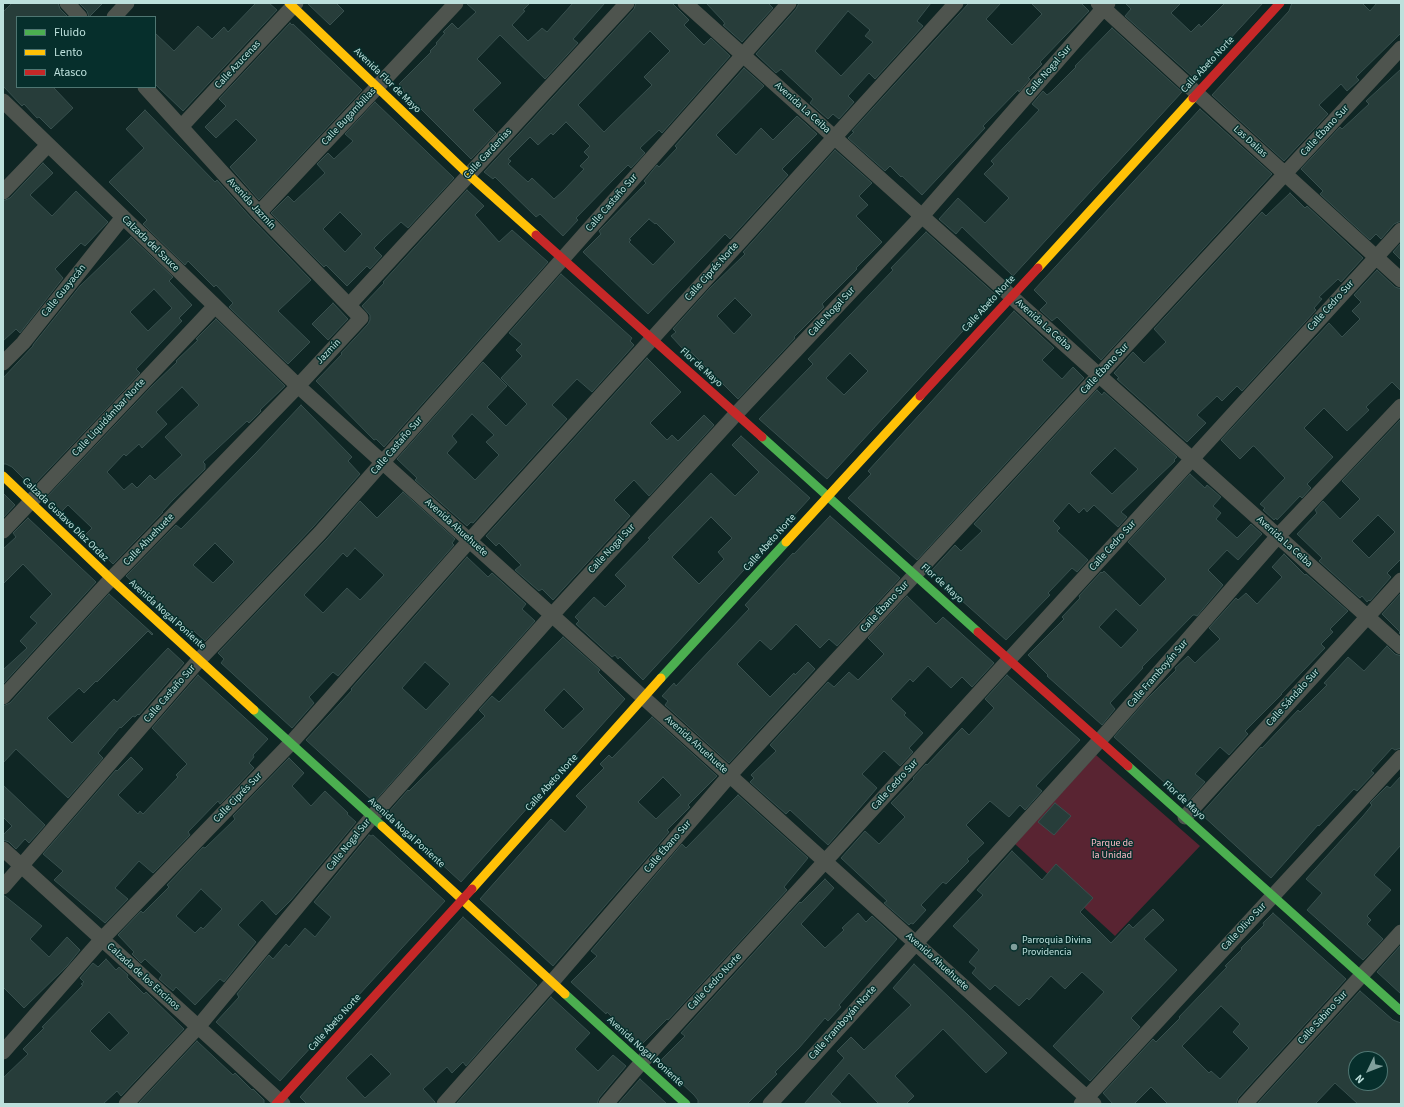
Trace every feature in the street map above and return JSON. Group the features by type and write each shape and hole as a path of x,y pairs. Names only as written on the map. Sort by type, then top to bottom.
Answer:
{"street":[{"path":"67,3 79,16"},
{"path":"115,16 127,3"},
{"name":"Calle Bugambilias","path":"259,213 456,3"},
{"name":"Calle Gardenias","path":"349,306 627,3"},
{"name":"Avenida La Ceiba","path":"685,3 1401,647"},
{"name":"Calle Castaño Sur","path":"3,887 199,660 320,533 789,3"},
{"name":"Calle Ciprés Norte","path":"470,540 956,3"},
{"name":"Calle Abeto Norte","path":"279,1103 644,697 1280,3"},
{"name":"Avenida Flor de Mayo","path":"292,4 469,175"},
{"name":"Calle Azucenas","path":"181,127 292,4"},
{"name":"Las Dalias","path":"1103,5 1197,94 1401,280"},
{"name":"Calle Nogal Sur","path":"126,1104 198,1027 372,817 552,615 736,414 922,216 1103,5"},
{"name":"Calle Ébano Sur","path":"444,1104 552,982 730,775 1401,48"},
{"name":"Avenida Jazmín","path":"146,88 259,213 361,318"},
{"name":"Calzada del Sauce","path":"3,101 298,386"},
{"path":"3,192 48,145"},
{"name":"Flor de Mayo","path":"469,175 1401,1010"},
{"name":"Calle Guayacán","path":"3,363 23,343 123,217"},
{"name":"Calle Cedro Sur","path":"826,862 1401,230"},
{"name":"Calle Liquidámbar Norte","path":"3,531 215,306"},
{"name":"Jazmín","path":"298,386 361,318"},
{"name":"Avenida Ahuehuete","path":"298,386 916,943 1087,1102"},
{"name":"Calle Ahuehuete","path":"3,697 111,579 298,386"},
{"name":"Calle Framboyán Sur","path":"916,943 1100,740 1278,536 1401,406"},
{"name":"Calzada Gustavo Díaz Ordaz","path":"3,476 111,579"},
{"name":"Calle Ciprés Sur","path":"3,1052 102,939 291,743 470,540"},
{"name":"Avenida Nogal Poniente","path":"111,579 686,1104"},
{"name":"Calle Sándalo Sur","path":"1185,817 1401,580"},
{"name":"Calle Olivo Sur","path":"1087,1102 1401,757"},
{"name":"Calzada de los Encinos","path":"3,849 279,1103"},
{"name":"Calle Cedro Norte","path":"606,1104 641,1063 826,862"},
{"name":"Calle Sabino Sur","path":"1245,1104 1401,932"},
{"name":"Calle Framboyán Norte","path":"770,1104 916,943"}],"green space":[{"name":"Parque de la Unidad","path":"1096,755 1200,846 1115,936 1015,844"}],"building":[{"path":"12,3 58,3 60,9 67,16 16,16 16,88 54,88 73,108 51,129 39,117 37,118 24,104 22,106 3,86 3,12"},
{"path":"79,3 103,3 90,16"},
{"path":"256,3 269,3 277,10 183,111 156,85 156,34 174,51 198,26 212,39 224,27 228,32"},
{"path":"307,3 336,3 344,11 330,25"},
{"path":"466,3 530,3 512,25 528,41 542,28 547,32 573,3 605,3 573,39 578,43 545,79 500,35 477,59 501,83 473,110 496,133 471,159 403,91 404,90 399,84 431,52 430,51 445,33 443,32 452,23 458,29 476,12"},
{"path":"636,3 672,3 689,20 684,25 704,45 711,38 730,56 662,133 659,130 640,148 645,153 631,168 628,165 615,178 576,218 578,220 563,236 540,214 536,217 495,177 493,179 484,172 634,9","holes":["650,31 670,51 644,77 652,85 604,132 578,105","566,122 590,146 584,152 589,157 580,166 584,169 554,199 532,178 528,182 508,164 511,161 508,159 530,137 538,145 551,133 553,135"]},
{"path":"706,3 768,3 773,8 742,42 723,25 725,24 723,21"},
{"path":"799,3 931,3 917,21 923,26 875,79 869,73 848,96 854,102 839,119 833,114 828,119 810,103 813,99 781,69 776,73 756,54 796,9","holes":["848,11 870,30 865,36 873,42 841,76 815,51"]},
{"path":"969,3 1001,3 986,19 1012,45 1042,14 1031,3 1081,3 1089,11 1040,62 1042,64 1028,78 1030,79 1019,92 1018,90 983,126 985,128 922,195 890,166 885,171 848,138 854,132 852,131"},
{"path":"1125,3 1181,3 1171,13 1191,32 1199,24 1201,27 1225,3 1263,3 1194,78 1125,16 1131,9"},
{"path":"1292,3 1362,3 1370,11 1377,3 1401,3 1401,33 1356,77 1359,80 1347,91 1341,84 1319,105 1328,114 1284,161 1212,95 1289,11"},
{"path":"290,23 292,25 293,24 362,90 259,200 230,167 257,140 236,119 216,138 205,127 226,106 219,99"},
{"path":"1112,28 1182,92 1013,276 962,227 956,234 939,219 958,198 985,223 1009,198 984,174 994,164 991,161 1039,110 1032,104 1043,91 1047,95 1051,92"},
{"path":"744,68 764,86 716,135 736,155 761,128 773,140 797,116 817,134 782,169 788,175 730,239 725,234 648,314 583,252 601,234 599,231 646,183 644,181 657,165 659,167 677,148 675,146","holes":["649,219 655,224 656,223 675,242 653,265 629,242 631,240 629,239"]},
{"path":"1401,69 1401,221 1394,224 1381,239 1376,234 1370,240 1320,194 1323,191 1301,169 1340,127 1342,129 1369,104 1366,101"},
{"path":"375,102 454,178 408,228 401,222 374,248 382,256 370,269 367,266 347,286 326,265 324,267 271,213 288,196 294,202 325,173 317,164 328,153 334,159 353,141 345,134","holes":["340,212 362,234 345,252 323,229"]},
{"path":"1200,109 1272,174 1101,360 1057,317 1052,321 1040,310 1047,303 1034,290"},
{"path":"145,110 215,182 217,180 252,219 311,280 278,311 310,342 288,364 229,307 233,303 216,285 214,287 188,261 185,265 143,224 147,220 109,182 144,148 126,129"},
{"path":"835,150 872,183 859,196 868,205 856,216 882,242 822,304 824,307 794,337 795,338 738,399 695,356 685,347 683,349 671,336 676,332 673,329 710,288 745,254 743,252","holes":["735,298 752,315 734,334 717,316"]},
{"path":"43,163 53,173 30,195 52,216 76,191 108,222 85,246 81,243 55,269 63,278 20,333 16,329 3,341 3,201 10,198"},
{"path":"467,190 484,206 475,215 499,242 512,230 548,262 384,447 376,439 374,440 316,381 368,324 370,315 362,306"},
{"path":"1290,193 1305,208 1307,206 1363,258 1341,282 1338,279 1319,297 1322,299 1314,308 1316,310 1242,391 1237,386 1222,401 1217,396 1197,415 1206,423 1187,442 1117,379 1119,378 1114,373 1133,352 1144,363 1166,342 1154,329 1262,212 1266,216"},
{"path":"926,232 996,295 827,479 759,419 813,364 808,359 893,270 891,268","holes":["850,353 868,371 844,395 826,378"]},
{"path":"131,237 173,277 169,281 192,305 179,318 182,321 136,369 140,373 32,487 12,467 3,464 3,378 33,346 80,286","holes":["154,289 172,308 148,331 130,312"]},
{"path":"1401,243 1401,260 1393,252"},
{"path":"1377,270 1395,287 1401,289 1401,391 1392,382 1366,407 1369,410 1347,431 1324,408 1304,428 1333,457 1307,484 1311,488 1302,498 1300,496 1277,520 1276,518 1274,520 1263,510 1265,508 1260,504 1285,478 1254,446 1240,459 1221,440 1329,323 1342,337 1360,319 1352,311 1361,302 1354,295"},
{"path":"561,274 632,338 630,341 634,345 592,392 577,379 552,405 567,419 473,523 471,522 467,526 415,480 417,478 397,459 483,362 507,386 487,407 506,426 527,404 501,378 522,356 516,350 522,344 509,333","holes":["472,414 494,435 486,442 499,455 475,480 447,453 457,442 452,436"]},
{"path":"333,303 348,319 328,340 312,324"},
{"path":"1014,311 1054,348 1042,360 1062,379 1073,367 1084,378 917,560 848,498 871,474 868,471"},
{"path":"216,319 285,386 249,423 247,421 203,462 205,464 205,469 173,500 113,564 84,536 92,528 68,505 60,513 45,499 152,386 177,362 176,361 198,340 196,339","holes":["182,387 199,405 165,437 182,455 155,480 150,475 137,488 132,483 124,490 107,472 124,454 126,456 139,444 142,448 167,424 156,412"]},
{"path":"647,358 681,392 650,423 667,440 672,435 678,441 704,415 714,425 649,496 634,480 614,500 630,516 553,600 542,589 539,591 515,570 521,565 499,543 496,546 486,536"},
{"path":"1097,390 1102,395 1104,392 1177,457 1174,460 1175,461 1121,512 1127,517 1118,527 1094,505 1087,512 1084,508 1079,513 1069,503 1053,521 1060,528 1057,531 1088,560 1077,572 1072,568 1048,593 1050,595 1006,640 960,599 932,570 955,545 961,551 982,531 974,524","holes":["1115,448 1138,469 1112,494 1090,473"]},
{"path":"301,405 352,457 348,461 360,474 313,527 205,641 194,631 190,635 126,576 176,525 181,529","holes":["215,543 234,562 213,583 193,565"]},
{"path":"1401,419 1401,559 1387,573 1391,577 1370,601 1369,600 1367,602 1362,596 1360,598 1319,561 1322,558 1297,534 1317,513 1315,510 1323,501 1340,519 1360,499 1342,481","holes":["1378,515 1395,532 1369,558 1352,541"]},
{"path":"741,436 810,498 643,680 620,657 618,659 615,655 612,657 576,624 579,621 575,617 594,597 605,607 626,586 615,575 650,539 648,538 711,473 735,496 759,472 732,445","holes":["711,517 732,538 718,552 724,559 699,584 672,557"]},
{"path":"1190,474 1205,488 1207,485 1221,497 1213,506 1221,513 1216,519 1237,538 1251,524 1262,534 1238,560 1227,550 1208,570 1223,585 1197,616 1193,615 1142,667 1143,668 1110,703 1115,709 1102,725 1047,676 1048,675 1028,655 1064,619 1062,617 1101,572 1102,573 1104,571 1140,606 1166,579 1128,542","holes":["1116,609 1138,630 1121,648 1099,627"]},
{"path":"403,492 455,539 452,543 454,545 338,676 333,672 309,697 314,703 292,728 221,663 224,659 218,653 327,539 360,501 377,518","holes":["355,548 384,575 360,600 347,588 323,613 304,595 343,553 347,557"]},
{"path":"3,493 15,505 3,518"},
{"path":"830,516 900,578 837,646 829,639 820,648 796,624 771,650 760,640 737,664 770,697 794,673 795,675 808,662 815,669 729,763 665,705 668,701 662,696 674,683 676,686 749,609 745,605 793,553 794,554"},
{"path":"28,518 96,582 3,684 3,670 27,648 20,641 37,623 30,617 52,594 23,564 3,584 3,549 16,537 13,533"},
{"path":"1284,554 1305,575 1306,574 1348,611 1330,629 1333,632 1321,644 1325,648 1245,731 1248,734 1229,755 1220,747 1195,774 1205,782 1188,801 1185,801 1114,737 1148,698 1176,670 1175,668 1188,656 1195,663 1220,639 1209,628 1236,598 1238,600 1246,593 1257,604 1282,577 1272,567"},
{"path":"467,557 488,577 492,573 526,604 522,609 535,621 374,802 306,740 352,690 351,689","holes":["425,662 450,684 426,710 402,688"]},
{"path":"1401,593 1401,635 1399,633 1400,632 1382,614"},
{"path":"109,594 153,634 152,635 148,631 97,682 96,681 84,693 79,688 47,718 72,743 114,699 117,702 168,648 184,663 139,715 138,714 135,717 133,716 121,728 120,727 98,753 103,758 68,798 16,749 3,763 3,706 10,703"},
{"path":"907,596 936,624 943,617 994,663 972,687 962,677 951,688 928,666 913,682 910,679 891,699 906,713 904,715 923,733 909,748 913,752 900,766 884,751 862,774 877,788 828,845 790,810 786,814 750,782 754,778 751,775 776,751 770,745 828,682 834,687 849,672 858,680 884,654 868,638"},
{"path":"563,637 600,670 598,672 625,699 461,882 387,814 408,790 409,791 485,716 479,710 492,696 499,702","holes":["564,689 584,709 563,729 544,710"]},
{"path":"1387,646 1395,654 1401,656 1401,748 1395,750 1392,748 1371,771 1374,773 1357,791 1354,789 1319,826 1318,825 1271,878 1201,814 1261,747 1262,748 1298,710 1300,712 1327,685 1324,683 1348,657 1364,671"},
{"path":"198,675 268,739 253,755 254,757 249,763 254,768 220,804 218,801 188,832 190,835 153,873 139,861 115,888 128,899 105,923 54,880 63,871 43,854 116,770 117,771 131,757 143,769 118,795 138,814 140,811 143,814 178,777 176,775 187,764 152,728"},
{"path":"1007,675 1080,740 1036,786 1042,791 1025,810 1020,805 1009,817 990,801 966,825 984,843 967,859 969,861 946,884 943,882 921,905 926,910 913,924 911,923 909,925 884,903 887,901 841,858 865,831 879,844 905,817 891,803 926,764 927,765 962,728 969,735 994,708 985,699"},
{"path":"652,717 717,776 688,805 690,807 667,830 669,832 553,966 480,899 551,819 565,832 587,807 576,796 604,768 600,764 609,755 612,758","holes":["663,777 681,795 656,819 638,802"]},
{"path":"289,758 304,773 292,786 311,806 325,791 356,822 291,900 276,915 262,900 238,925 256,942 224,982 220,979 195,1005 176,987 173,991 159,979 162,975 145,959 141,963 132,954 134,952 118,935 141,911 143,913 169,887 167,885 203,847 205,848 235,819 233,816","holes":["201,889 222,909 203,929 201,927 195,933 176,916"]},
{"path":"1401,776 1401,845 1374,875 1391,890 1367,916 1371,920 1367,924 1383,939 1363,960 1307,910 1322,893 1306,879 1363,816 1372,805 1370,803 1387,786 1390,788"},
{"path":"3,785 45,825 29,843 25,839 16,849 9,842 3,840 3,835 12,826 3,817"},
{"path":"738,795 808,858 784,887 787,890 668,1020 667,1019 641,1045 607,1012 606,1014 571,982 597,956 591,951 682,844 686,848"},
{"path":"1055,803 1071,816 1054,835 1038,822"},
{"path":"369,835 373,835 445,901 280,1081 216,1022 239,997 237,994 269,955 273,959 286,944 289,947 305,928 315,937 331,917 314,902"},
{"path":"1012,851 1042,880 1056,864 1093,898 1080,912 1111,943 1129,924 1133,928 1153,909 1164,920 1144,939 1177,970 1131,1018 1140,1027 1090,1081 1053,1046 1104,992 1082,972 1065,989 1051,976 1029,1000 1027,998 1019,1006 995,985 990,990 972,973 976,968 969,962 979,950 953,926 983,895 977,890"},
{"path":"825,879 834,888 801,924 825,948 844,930 842,928 858,913 866,922 872,916 897,939 839,1005 841,1007 828,1021 825,1018 799,1048 775,1072 777,1074 747,1104 698,1104 698,1100 694,1095 659,1062 685,1036 681,1033 800,902 801,903"},
{"path":"3,896 5,896 42,926 30,939 49,957 67,937 80,950 67,966 24,1008 3,987"},
{"path":"1273,913 1346,979 1238,1098 1236,1104 1168,1104 1151,1087 1134,1104 1113,1104 1103,1093 1153,1039 1156,1042 1180,1018 1179,1017 1227,967 1225,966 1242,949 1241,948 1264,925 1263,923","holes":["1221,1006 1240,1024 1233,1032 1249,1048 1220,1079 1211,1071 1209,1073 1182,1046"]},
{"path":"463,917 537,985 466,1066 463,1062 452,1073 447,1067 423,1089 435,1102 435,1104 307,1104 300,1097","holes":["371,1054 391,1074 365,1098 346,1078"]},
{"path":"1401,945 1401,994 1377,972"},
{"path":"106,959 116,970 119,967 144,994 146,992 184,1029 121,1096 117,1091 103,1104 3,1104 3,1078 28,1054 23,1049 83,985 81,984 84,982 80,978 93,963 98,967","holes":["109,1012 129,1033 110,1051 90,1031"]},
{"path":"914,964 1007,1053 986,1073 943,1029 895,1076 914,1096 906,1104 879,1104 849,1073 831,1094 842,1104 804,1104 844,1058 837,1051 851,1037 864,1050 911,1005 893,988"},
{"path":"1360,991 1393,1020 1401,1023 1401,1104 1358,1104 1335,1083 1315,1104 1257,1104"},
{"path":"551,997 590,1033 575,1049 598,1071 613,1055 626,1066 599,1098 597,1104 456,1104"},
{"path":"197,1041 233,1075 235,1073 252,1090 253,1089 264,1100 264,1104 138,1104"},
{"path":"640,1079 667,1104 618,1104"}],"traffic: fast":[{"path":"762,437 978,632"},
{"path":"661,678 786,542"},
{"path":"254,710 382,826"},
{"path":"1128,766 1401,1011"},
{"path":"565,994 686,1104"}],"traffic: slow":[{"path":"289,3 469,175 536,235"},
{"path":"1038,268 1193,98"},
{"path":"786,542 920,396"},
{"path":"3,476 111,579 254,710"},
{"path":"472,889 661,678"},
{"path":"382,826 565,994"}],"traffic: jam":[{"path":"1193,98 1280,3"},
{"path":"536,235 762,437"},
{"path":"920,396 1038,268"},
{"path":"978,632 1128,766"},
{"path":"276,1104 472,889"}],"place":[{"name":"Parroquia Divina Providencia","path":"1014,947"}]}
